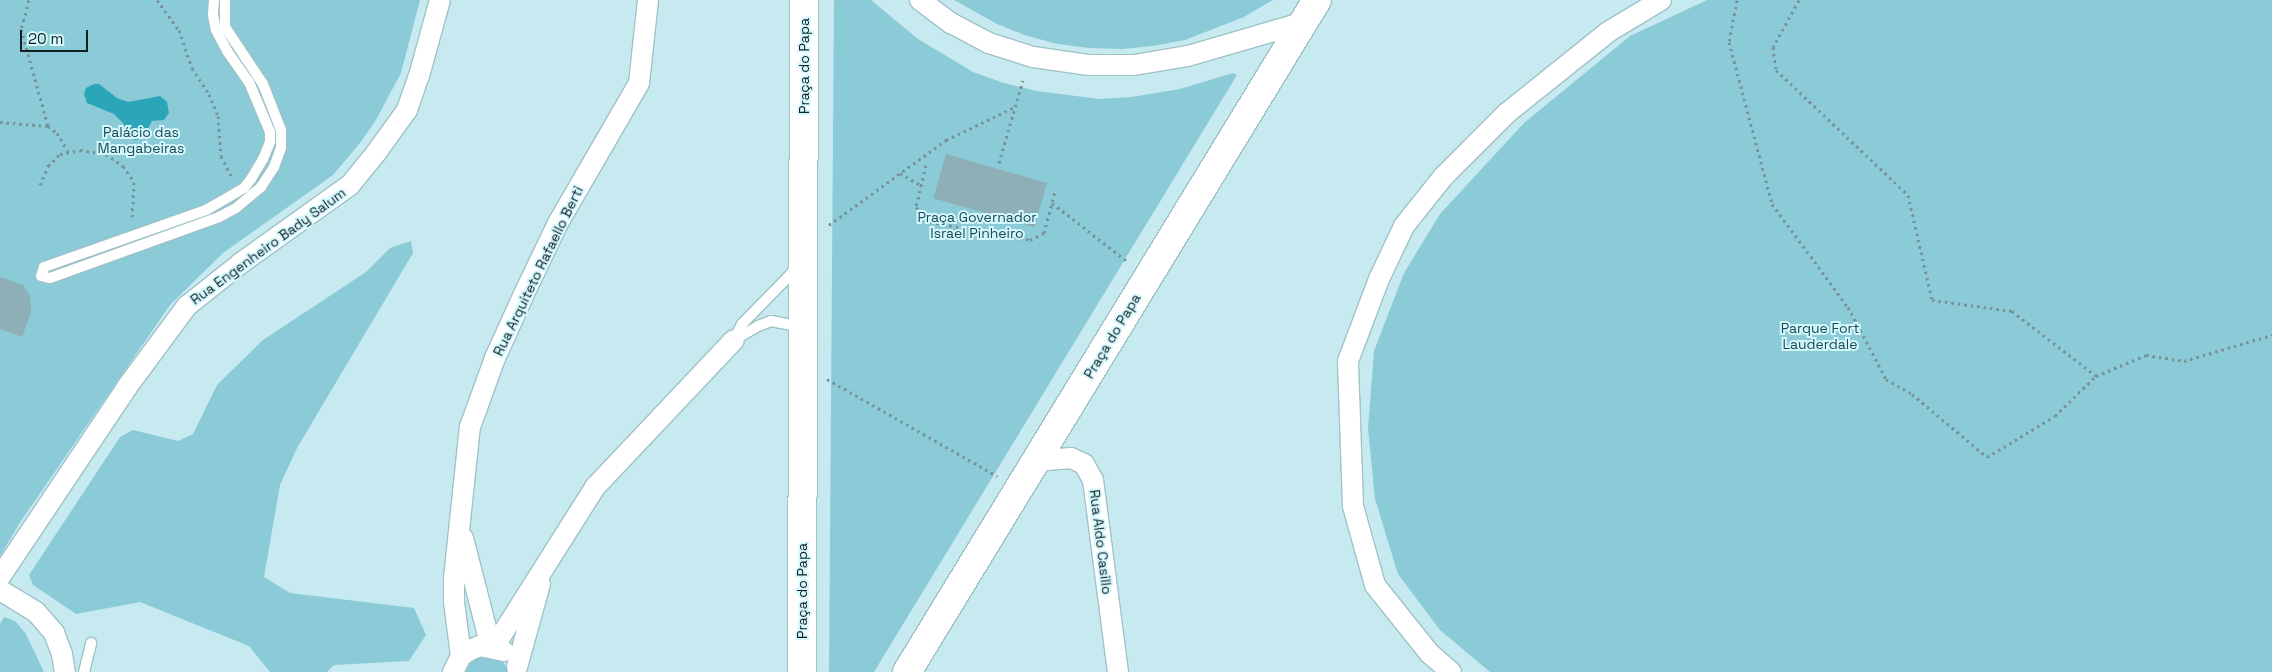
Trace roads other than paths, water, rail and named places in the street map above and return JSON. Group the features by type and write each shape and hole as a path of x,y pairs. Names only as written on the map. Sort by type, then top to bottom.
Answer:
{"street":[{"name":"Rua Engenheiro Bady Salum","path":"0,577 127,386 187,306 241,263 350,185 376,154 407,110 419,76 440,0"},
{"name":"Rua Arquiteto Rafaello Berti","path":"457,664 454,602 459,522 470,427 492,367 558,223 639,83 648,0"},
{"name":"Praça do Papa","path":"802,672 805,250 804,0"},
{"path":"920,0 951,23 989,43 1033,57 1089,65 1134,65 1188,56 1311,11"},
{"path":"1451,672 1430,654 1375,585 1353,506 1348,361 1379,279 1404,226 1443,177 1507,113 1608,32 1661,0"},
{"name":"Praça do Papa","path":"908,672 1311,11"},
{"path":"493,647 595,486 734,340"},
{"name":"Rua Aldo Casillo","path":"1036,461 1071,458 1084,464 1093,480 1118,672"},
{"name":"Rua Arquiteto Rafaello Berti","path":"459,522 493,647"},
{"path":"517,669 547,560"},
{"path":"0,590 36,612 54,633 62,654 65,672"},
{"path":"457,664 480,646 493,647 510,657 517,669"}],"lane":[{"path":"214,0 213,15 216,30 227,51 250,82 270,132 270,142 263,159 247,184 239,192 206,210 44,267 41,276 50,278 219,217 249,199 274,167 281,148 281,130 263,84 231,39 225,27 225,0"},
{"path":"734,340 742,324 791,274 805,250"},
{"path":"734,340 771,321 804,327"},
{"path":"84,672 91,643"}],"park label":[{"name":"Palácio das Mangabeiras","path":"141,140"},
{"name":"Praça Governador Israel Pinheiro","path":"977,226"},
{"name":"Parque Fort Lauderdale","path":"1820,336"}]}
